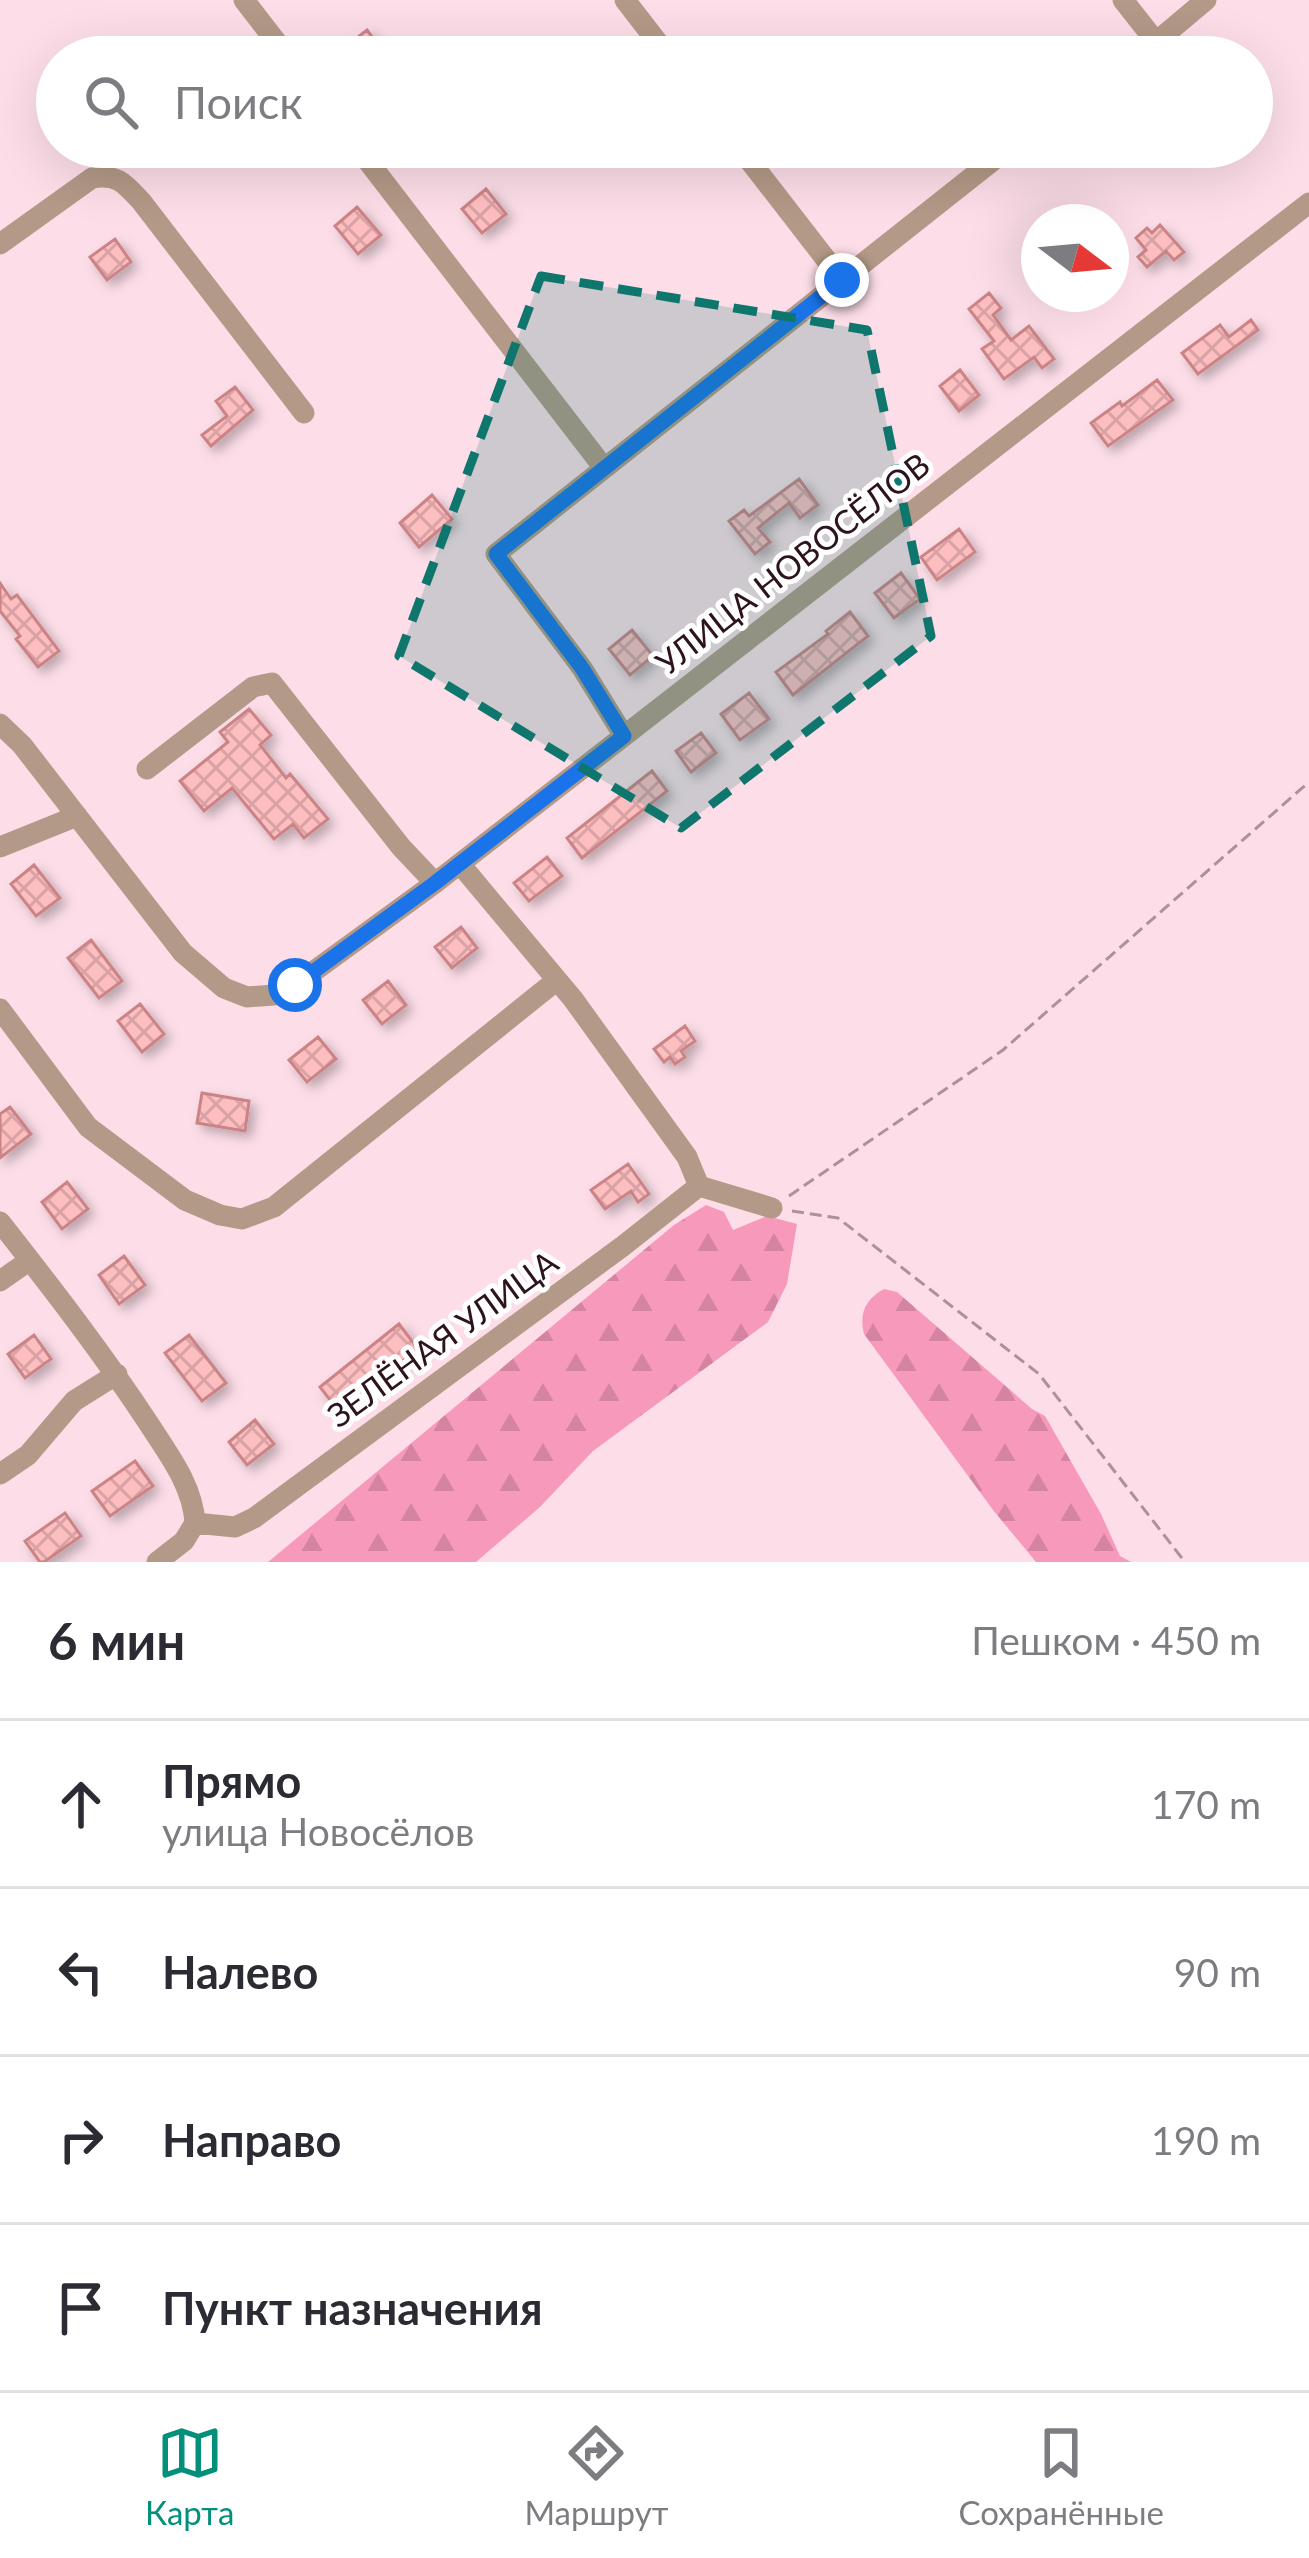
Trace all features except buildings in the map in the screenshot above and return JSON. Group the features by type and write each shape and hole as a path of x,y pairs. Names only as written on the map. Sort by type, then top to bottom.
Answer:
{"street":[{"path":"244,0 272,36"},
{"path":"625,0 653,36"},
{"path":"1123,0 1151,36"},
{"path":"1163,36 1206,0"},
{"path":"373,168 604,468"},
{"path":"755,168 842,280"},
{"path":"624,736 582,668 496,554 983,168"},
{"path":"0,244 92,178 108,176 122,182 304,413"},
{"name":"УЛИЦА НОВОСЁЛОВ","path":"77,816 183,953 224,988 248,997 274,995 295,985 460,864 1309,202"},
{"path":"147,769 253,687 272,683 401,847 435,883"},
{"path":"0,724 77,816 0,847"},
{"path":"460,864 557,980 687,1156 699,1186 772,1208"},
{"path":"0,1009 88,1127 185,1199 242,1219 274,1207 557,980"},
{"name":"ЗЕЛЁНАЯ УЛИЦА","path":"195,1523 235,1527 254,1518 699,1186"},
{"path":"0,1222 117,1374 194,1502 195,1523 184,1541 157,1562"},
{"path":"0,1281 30,1260"},
{"path":"0,1474 28,1455 74,1401 117,1374"}],"path":[{"path":"772,1208 1003,1050 1309,782"},
{"path":"772,1208 838,1219 1039,1374 1185,1562"}],"highlighted area":[{"path":"541,276 867,330 931,636 681,828 399,656"}],"green space":[{"path":"706,1205 724,1212 733,1230 767,1216 797,1224 787,1284 768,1322 593,1451 540,1507 476,1562 268,1562 674,1225"},
{"path":"884,1289 897,1292 1045,1416 1120,1556 1131,1562 1036,1562 864,1334 865,1308"}],"route":[{"path":"295,985 624,736 582,668 496,554 842,280"}]}
